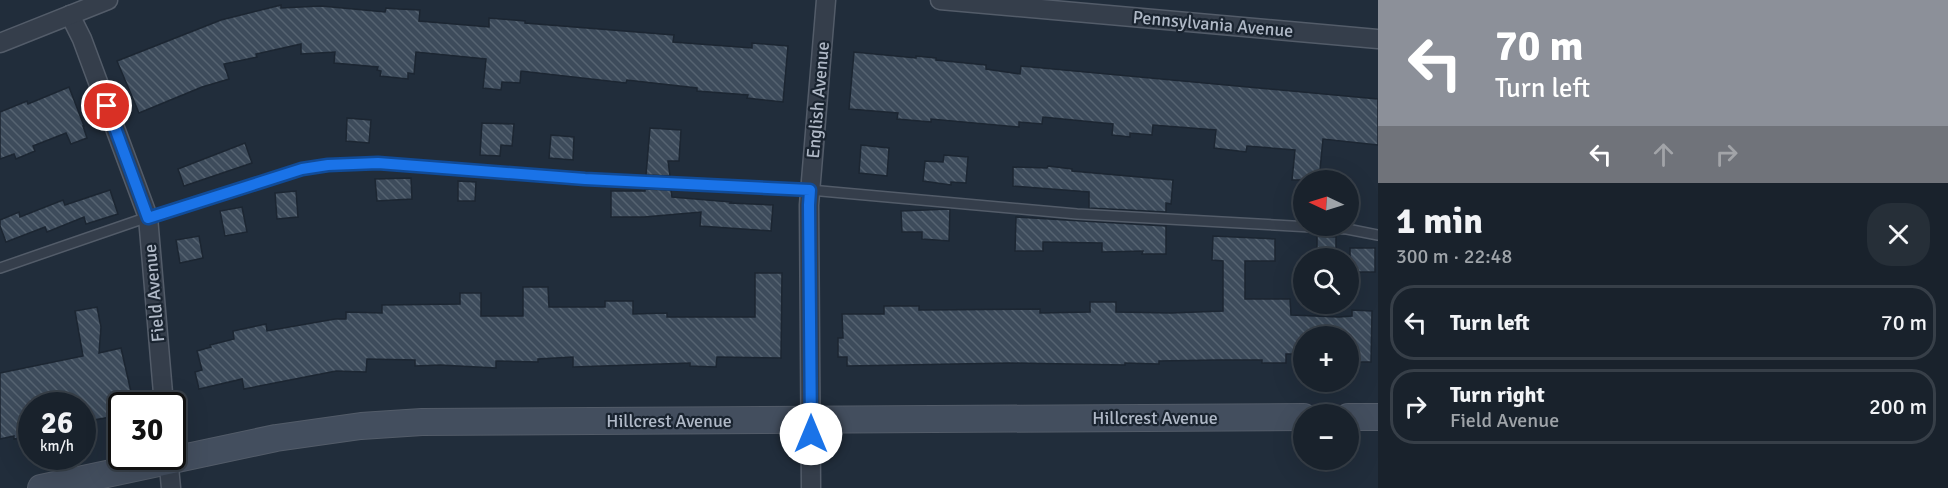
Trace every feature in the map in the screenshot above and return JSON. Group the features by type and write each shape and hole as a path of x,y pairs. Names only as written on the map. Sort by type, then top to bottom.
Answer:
{"main road":[{"name":"Hillcrest Avenue","path":"186,456 276,438 361,426 422,422 1293,417"},
{"path":"1359,417 1378,417"},
{"name":"Hillcrest Avenue","path":"40,488 119,470"}],"street":[{"path":"0,43 108,0"},
{"name":"English Avenue","path":"811,488 809,205 826,0"},
{"name":"Pennsylvania Avenue","path":"940,0 1378,39"},
{"name":"Field Avenue","path":"70,15 82,39 148,218 163,392"},
{"path":"169,470 171,488"}],"lane":[{"path":"0,268 302,169 378,163 585,179 810,190 1077,214 1347,230 1378,235"}],"building":[{"path":"281,5 281,8 321,6 385,12 386,8 420,10 419,21 489,27 489,18 674,35 673,42 752,48 752,43 788,46 783,102 747,98 748,95 697,91 697,88 627,80 626,83 521,71 520,83 502,82 501,90 483,88 486,59 416,52 414,74 408,73 408,79 380,76 381,71 377,70 378,67 334,63 335,52 301,54 301,44 224,64 229,79 202,87 139,113 117,61 221,20"},
{"path":"854,52 916,58 916,56 986,65 986,69 1020,74 1021,66 1378,99 1378,145 1323,139 1320,170 1293,170 1295,150 1247,146 1246,152 1214,148 1216,130 1153,125 1152,135 1130,133 1130,137 1112,135 1113,124 1043,117 1042,124 1019,122 1019,127 931,119 931,122 897,119 898,113 849,109"},
{"path":"69,87 87,138 71,144 66,133 33,146 35,151 16,159 14,154 0,159 0,112 27,101 28,104"},
{"path":"347,118 371,120 369,143 346,141"},
{"path":"482,123 514,124 512,146 501,145 500,156 480,155"},
{"path":"650,128 681,130 679,161 668,161 670,176 646,175"},
{"path":"551,135 574,137 573,160 549,158"},
{"path":"245,143 252,163 184,186 178,169"},
{"path":"861,145 889,148 887,176 859,173"},
{"path":"944,155 968,157 966,183 951,182 951,185 923,181 925,161 943,162"},
{"path":"1048,166 1072,169 1072,171 1173,180 1171,204 1166,203 1166,212 1089,208 1089,192 1013,186 1013,167 1047,168"},
{"path":"411,178 412,199 377,201 375,179"},
{"path":"458,181 476,182 475,201 458,201"},
{"path":"645,189 671,190 672,197 773,205 771,231 700,226 701,212 644,217 611,217 611,191 645,191"},
{"path":"110,190 118,214 86,224 84,217 47,232 45,227 6,242 0,220 19,212 20,217 63,200 65,205"},
{"path":"296,191 298,217 277,219 275,193"},
{"path":"242,207 247,232 225,236 220,211"},
{"path":"950,209 949,241 922,239 922,232 902,232 901,211"},
{"path":"1016,217 1166,226 1166,254 1142,254 1143,251 1102,252 1102,243 1043,242 1043,251 1015,251"},
{"path":"199,236 203,258 180,263 176,240"},
{"path":"1213,236 1275,239 1275,261 1245,261 1245,299 1290,299 1291,315 1339,317 1359,314 1359,310 1372,311 1371,362 1359,362 1359,326 1293,326 1293,354 1286,354 1286,363 1262,363 1262,360 1217,360 1159,361 1159,364 1125,363 1125,365 1010,363 847,366 847,357 838,357 838,338 843,338 842,314 884,314 884,306 919,306 919,310 1040,309 1040,313 1090,312 1090,302 1116,302 1116,312 1223,311 1223,261 1212,260"},
{"path":"1317,236 1336,237 1336,248 1317,248"},
{"path":"1359,248 1375,248 1375,272 1359,272"},
{"path":"755,273 782,273 781,358 717,357 716,367 690,366 690,363 573,367 573,357 538,359 538,362 496,361 496,368 415,366 415,360 367,359 366,372 336,371 244,389 242,379 199,389 195,372 202,370 197,351 234,339 233,331 266,324 267,331 346,319 346,312 382,313 382,305 460,304 460,293 481,293 481,316 523,316 523,287 548,287 549,307 605,307 605,301 633,301 633,314 667,313 667,317 755,317"},
{"path":"97,307 101,327 99,353 121,348 131,392 108,392 108,417 96,420 96,392 18,392 18,438 14,439 14,436 0,439 0,373 83,356 75,311"}],"route":[{"path":"107,106 148,218 302,169 345,164 378,163 585,179 810,190 811,434"}]}
